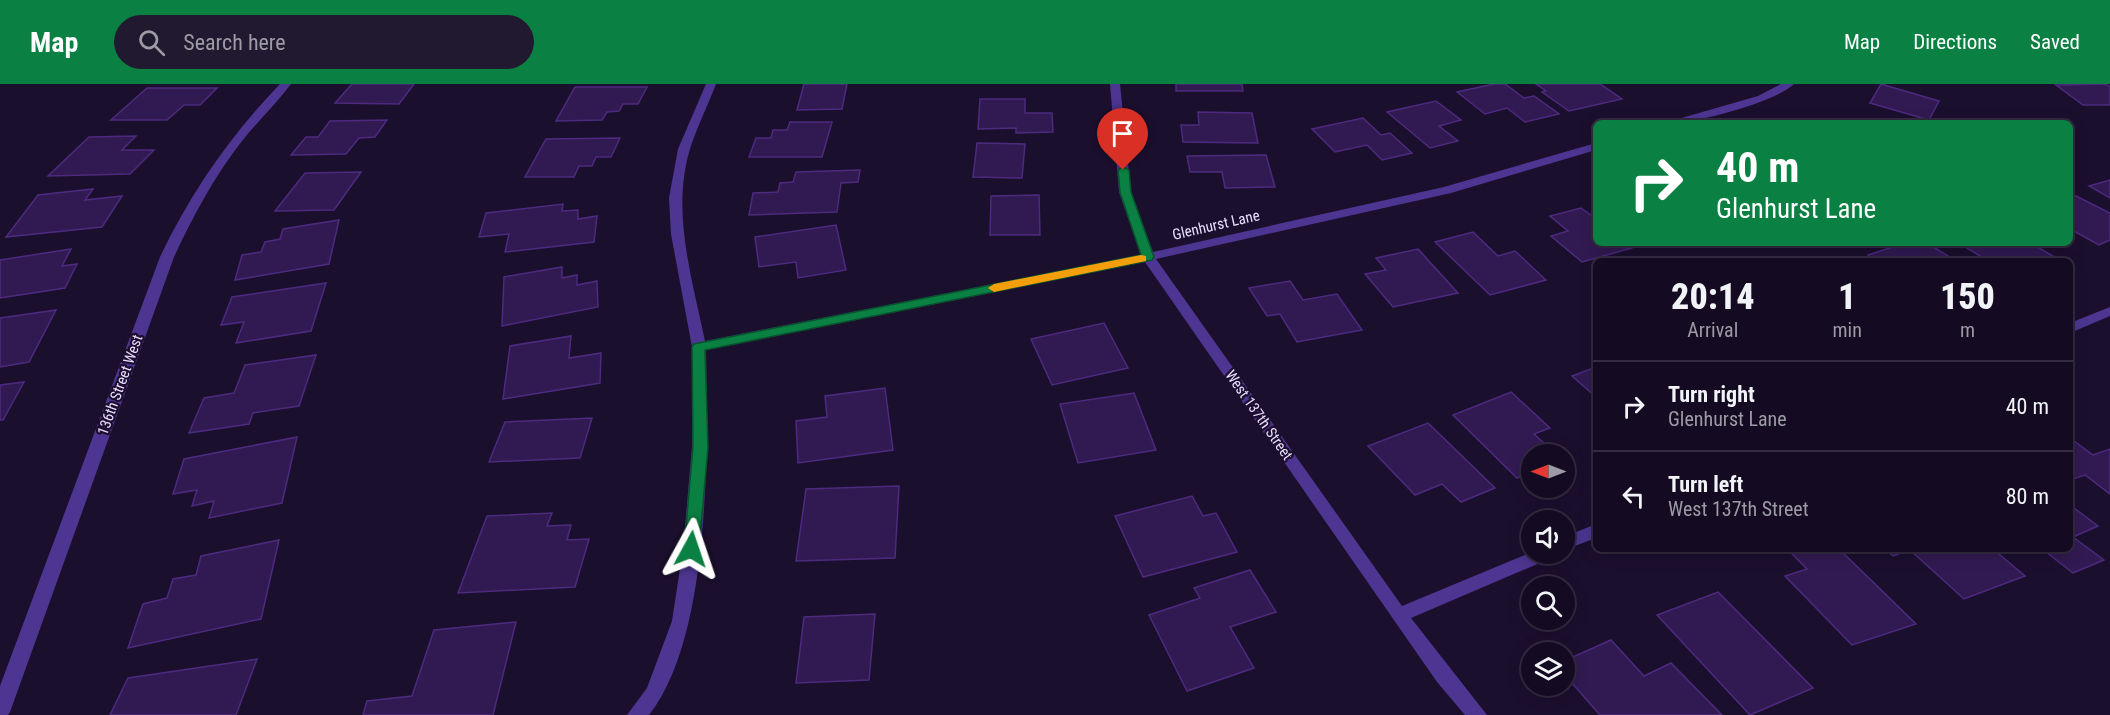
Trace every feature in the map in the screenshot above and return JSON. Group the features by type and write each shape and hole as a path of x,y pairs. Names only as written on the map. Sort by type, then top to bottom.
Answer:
{"street":[{"name":"136th Street West","path":"0,712 167,257 195,201 220,161 256,115 286,84"},
{"path":"637,715 655,693 681,621 691,549 700,447 699,347 677,234 675,198 684,149 711,84"},
{"name":"West 137th Street","path":"1115,84 1125,192 1148,257 1399,615 1444,676 1477,715"},
{"path":"1685,120 1762,98 1789,84"},
{"name":"Glenhurst Lane","path":"699,347 1148,257 1447,190 1593,147"},
{"path":"2073,327 2110,311"},
{"path":"1575,540 1593,532"},
{"path":"1399,615 1521,563"}],"building":[{"path":"352,84 414,84 399,104 335,103"},
{"path":"804,84 847,84 842,109 797,110"},
{"path":"1176,84 1242,84 1243,91 1176,91"},
{"path":"1494,84 1505,84 1524,98 1534,96 1559,114 1525,122 1507,108 1485,114 1457,92"},
{"path":"1536,84 1600,84 1622,99 1569,111 1542,92 1546,91"},
{"path":"1881,84 1939,101 1929,120 1870,103"},
{"path":"2106,84 2110,87 2110,105 2083,105 2056,85"},
{"path":"575,87 647,87 638,104 623,104 619,111 607,112 602,120 556,121"},
{"path":"147,88 217,88 200,105 184,105 167,120 111,120"},
{"path":"980,99 1025,99 1025,113 1052,113 1053,132 1016,133 1016,128 978,129"},
{"path":"1436,101 1461,120 1439,126 1458,141 1430,148 1387,112"},
{"path":"1198,112 1252,113 1258,143 1183,142 1181,125 1199,125"},
{"path":"1363,118 1381,135 1390,133 1412,153 1382,160 1367,145 1335,152 1312,129"},
{"path":"387,120 375,137 359,138 346,154 291,155 306,137 318,137 330,121"},
{"path":"790,122 832,122 822,157 749,157 756,138 771,138 773,130 787,130"},
{"path":"136,136 122,150 154,150 130,174 48,176 89,137"},
{"path":"620,138 611,157 596,157 592,166 579,166 574,177 525,177 546,139"},
{"path":"977,143 1025,144 1022,178 973,177"},
{"path":"1266,155 1275,187 1225,188 1222,172 1190,172 1187,156"},
{"path":"860,170 858,182 841,183 837,212 749,215 753,193 778,192 780,183 793,182 796,172"},
{"path":"361,172 334,210 275,211 305,173"},
{"path":"2110,180 2110,198 2089,186"},
{"path":"93,189 85,200 122,196 102,227 6,237 38,195"},
{"path":"2073,194 2110,213 2110,240 2099,245 2073,231"},
{"path":"1039,195 1040,235 990,235 991,196"},
{"path":"563,204 562,211 578,210 578,219 597,216 594,242 505,252 509,234 479,237 486,213"},
{"path":"1581,208 1593,217 1593,246 1630,246 1632,248 1582,262 1551,236 1568,231 1550,216"},
{"path":"339,220 329,264 235,280 242,255 261,252 265,242 280,239 283,229"},
{"path":"836,225 846,270 798,278 796,262 759,267 755,237"},
{"path":"1473,232 1498,256 1515,251 1546,280 1490,295 1435,242"},
{"path":"1896,246 1932,246 1951,258 1872,258 1868,255"},
{"path":"1964,246 2036,246 2056,258 1983,258"},
{"path":"71,249 62,266 77,264 65,288 0,298 0,260"},
{"path":"1418,249 1458,293 1393,307 1365,274 1386,270 1376,258"},
{"path":"562,267 562,278 577,275 577,285 597,281 598,307 502,326 504,277"},
{"path":"1290,281 1303,300 1337,294 1362,330 1297,342 1280,314 1267,316 1249,288"},
{"path":"326,283 311,331 236,343 244,322 221,325 232,297"},
{"path":"56,310 29,362 0,367 0,318"},
{"path":"1104,323 1128,368 1052,385 1031,339"},
{"path":"571,336 569,358 601,353 600,383 503,399 510,346"},
{"path":"316,355 299,406 253,413 249,424 189,433 204,398 234,393 245,365"},
{"path":"1593,368 1593,394 1572,376"},
{"path":"24,382 3,420 0,420 0,385"},
{"path":"885,388 893,450 798,463 796,421 827,417 825,396"},
{"path":"1511,392 1550,428 1534,434 1545,444 1521,444 1521,476 1517,478 1453,415"},
{"path":"1134,393 1156,450 1078,463 1060,404"},
{"path":"592,418 580,458 489,462 505,422"},
{"path":"1428,423 1495,488 1461,502 1442,484 1415,495 1368,446"},
{"path":"297,437 282,503 209,518 214,501 192,506 197,490 173,494 184,459"},
{"path":"2073,440 2093,455 2110,449 2110,494 2085,475 2073,479"},
{"path":"899,486 895,558 796,561 806,489"},
{"path":"1192,496 1203,516 1216,513 1237,552 1143,577 1115,516"},
{"path":"2073,507 2098,526 2073,537"},
{"path":"552,513 547,526 571,525 567,540 589,539 575,587 458,593 487,516"},
{"path":"2073,537 2104,560 2073,573 2046,552 2073,552"},
{"path":"279,540 261,619 128,648 143,604 167,598 173,579 196,575 201,556"},
{"path":"1790,552 1842,552 1916,624 1852,645 1785,576 1807,569"},
{"path":"1888,552 1904,552 1893,556"},
{"path":"1912,552 1997,552 2025,576 1964,599"},
{"path":"1250,570 1276,612 1230,627 1254,668 1187,691 1149,615 1200,598 1194,588"},
{"path":"1718,592 1813,688 1750,715 1657,615"},
{"path":"875,614 869,680 796,683 804,617"},
{"path":"516,622 493,715 363,715 367,701 412,696 434,630"},
{"path":"1611,640 1644,676 1671,663 1722,715 1600,715 1575,687 1575,656"},
{"path":"257,659 236,715 110,715 128,678"}],"slow traffic":[{"path":"994,288 1141,258"}],"route":[{"path":"691,549 700,447 699,347 1148,257 1125,192 1123,170"}]}
